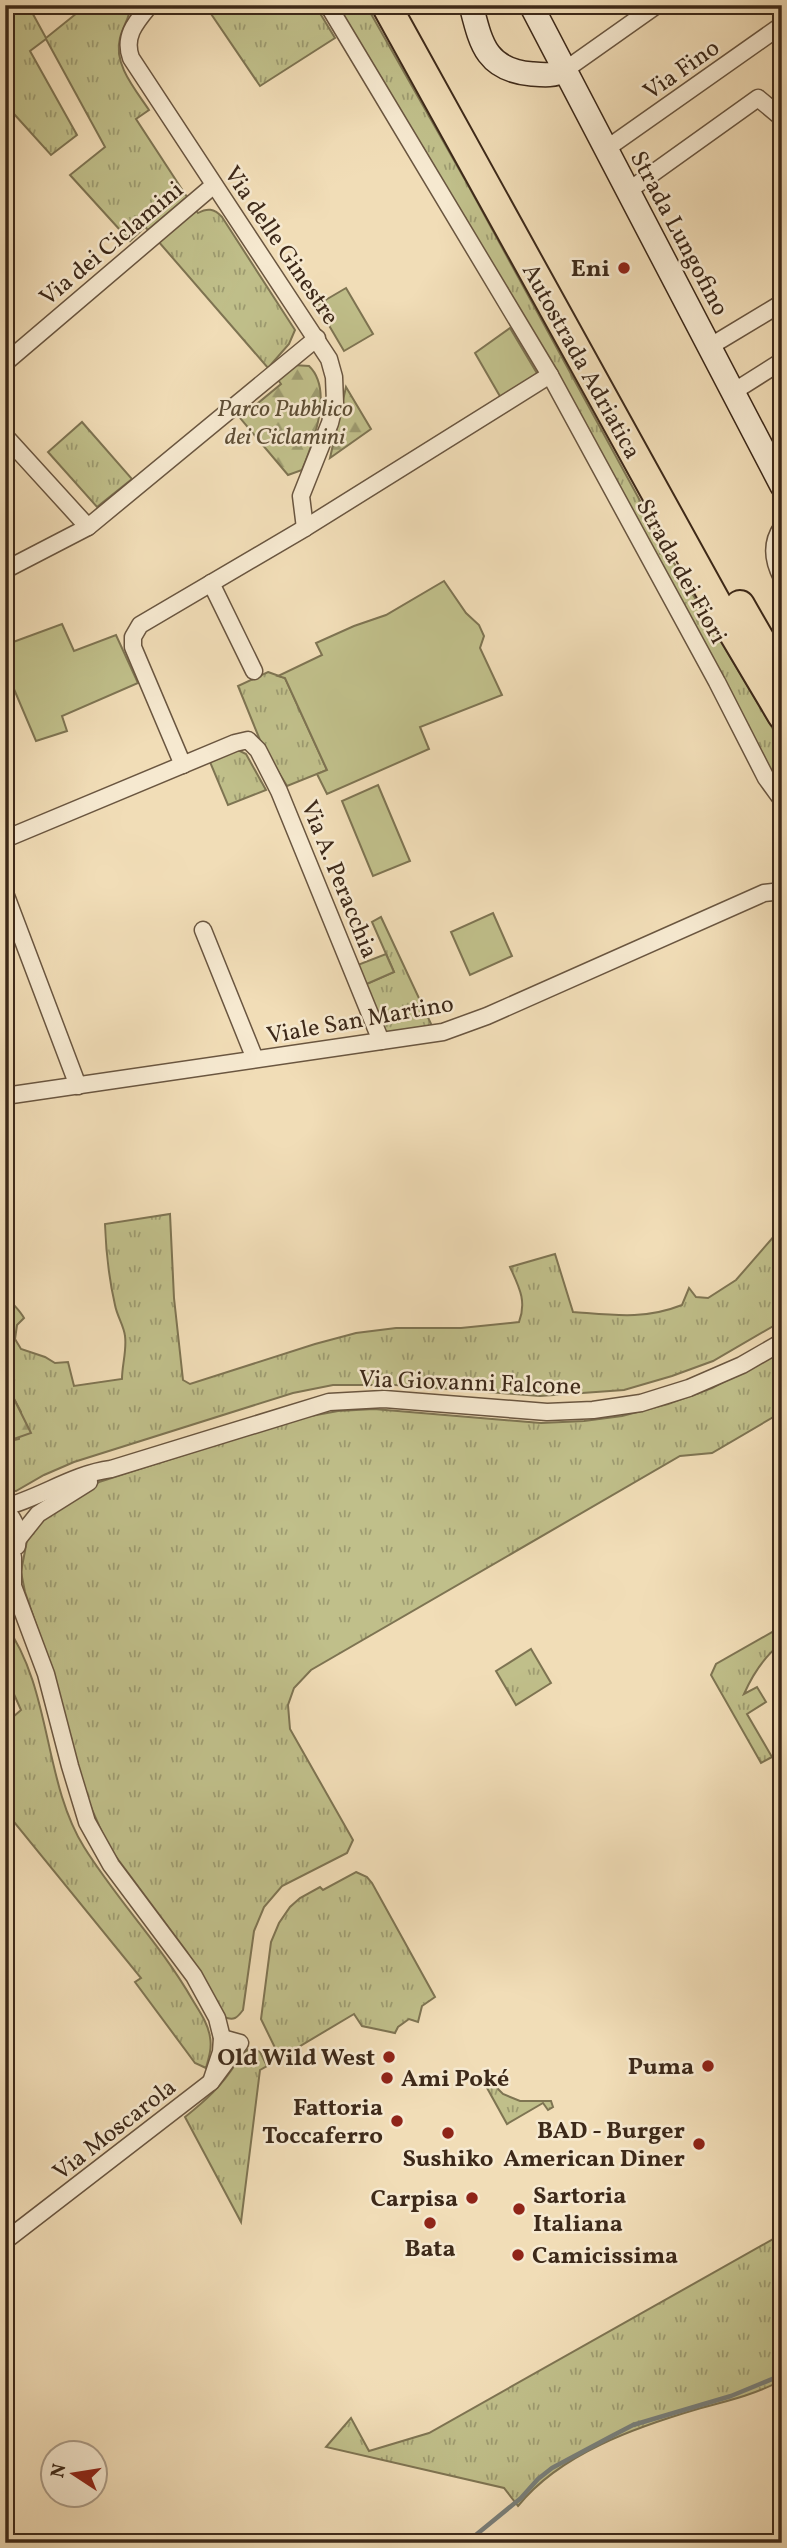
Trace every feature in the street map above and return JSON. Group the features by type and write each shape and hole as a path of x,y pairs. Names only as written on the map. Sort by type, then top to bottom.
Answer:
{"highway":[{"name":"Autostrada Adriatica","path":"386,5 731,629 782,715"},
{"name":"Autostrada Adriatica","path":"408,5 782,678"}],"main road":[{"path":"471,5 481,42 491,59 507,68 530,74 555,74 565,70"},
{"name":"Strada Lungofino","path":"531,5 782,486"}],"street":[{"name":"Strada dei Fiori","path":"328,5 550,375 717,682 766,778 781,799"},
{"path":"565,70 657,5"},
{"name":"Via delle Ginestre","path":"149,6 130,31 128,49 131,58 329,359 336,389 330,423 301,496 305,528"},
{"name":"Via Fino","path":"606,149 782,25"},
{"path":"628,191 758,98 782,118"},
{"name":"Via dei Ciclamini","path":"5,363 214,185"},
{"path":"709,347 782,303"},
{"path":"5,570 88,527 317,338"},
{"path":"733,392 782,361"},
{"path":"5,839 183,765 133,647 133,637 147,619 305,528 550,375"},
{"path":"5,436 88,527"},
{"path":"782,527 776,536 774,554 782,578"},
{"path":"211,583 254,671"},
{"name":"Via A. Peracchia","path":"183,765 248,740 258,750 279,791 380,1041"},
{"name":"Viale San Martino","path":"5,1096 443,1032 460,1027 764,893 782,891"},
{"path":"5,893 78,1086"},
{"path":"203,930 255,1059"},
{"name":"Via Giovanni Falcone","path":"5,1509 79,1476 111,1469 329,1402 384,1399 547,1412 593,1410 641,1403 689,1388 742,1365 782,1342"},
{"name":"Via Giovanni Falcone","path":"18,1539 38,1514 111,1469"},
{"path":"5,1509 14,1522 18,1539 9,1562 13,1586 46,1674 69,1766 87,1822 111,1865 194,1976 216,2018 222,2038 218,2066 211,2082"},
{"path":"5,1602 36,1650"},
{"name":"Via Moscarola","path":"5,2241 211,2082 240,2043 222,2038"}],"green space":[{"path":"5,5 28,5 46,38 77,13 74,5 131,5 119,48 122,67 149,110 136,119 187,197 148,230 145,227 130,241 70,175 105,147 46,39 30,51 77,135 51,155 5,104"},
{"path":"205,5 315,5 335,38 260,86"},
{"path":"336,5 366,5 468,185 674,563 782,744 782,785 776,783"},
{"path":"195,209 198,213 213,210 222,217 295,330 289,344 268,368 158,241"},
{"path":"346,288 373,334 344,351 317,305"},
{"path":"510,328 538,375 501,398 475,353"},
{"name":"Parco Pubblico dei Ciclamini","path":"293,365 309,366 316,376 321,402 316,432 302,470 288,475 240,418 281,384 276,377"},
{"path":"346,387 371,429 330,458"},
{"path":"82,422 132,479 97,507 48,452"},
{"path":"444,581 466,613 479,625 484,636 480,648 502,695 420,727 429,749 327,794 317,774 327,770 285,678 278,676 322,655 316,643 386,615"},
{"path":"62,624 74,651 116,635 138,683 62,716 67,731 36,741 5,668 5,645"},
{"path":"268,672 285,678 327,770 287,786 262,745 238,686"},
{"path":"238,750 246,754 266,790 228,805 210,762"},
{"path":"378,785 410,861 373,876 342,801"},
{"path":"493,913 512,956 470,975 451,932"},
{"path":"381,917 432,1026 381,1033 362,986 394,972 372,922"},
{"path":"386,954 394,972 362,986 355,966"},
{"path":"170,1214 174,1298 183,1380 190,1384 356,1333 396,1328 461,1328 519,1322 522,1301 510,1267 555,1254 573,1312 641,1315 668,1310 682,1305 689,1288 696,1297 708,1298 736,1280 782,1227 782,1321 713,1361 624,1390 540,1396 395,1385 333,1385 293,1393 74,1462 16,1491 5,1490 5,1442 19,1439 21,1412 12,1395 13,1381 5,1384 5,1285 10,1299 24,1318 17,1325 15,1339 21,1349 55,1363 68,1362 74,1386 122,1379 125,1336 111,1285 105,1224"},
{"path":"782,1351 782,1412 712,1453 680,1456 311,1670 294,1688 288,1705 290,1729 353,1840 347,1853 282,1886 264,1907 254,1931 243,2010 235,2018 224,2017 187,1952 108,1846 86,1796 56,1683 25,1592 21,1572 28,1535 36,1525 75,1495 99,1482 300,1418 338,1411 374,1409 541,1423 622,1416 668,1404 712,1388"},
{"path":"14,1381 12,1395 31,1433 5,1442 5,1384"},
{"path":"5,1624 31,1677 53,1765 71,1821 97,1867 167,1960 203,2017 211,2041 206,2068 195,2063 135,1982 141,1978 5,1811 5,1724 21,1710 5,1674"},
{"path":"781,1627 782,1643 760,1666 744,1694 757,1687 766,1702 747,1714 772,1757 761,1763 711,1675 716,1664"},
{"path":"531,1649 551,1683 516,1705 496,1671"},
{"path":"356,1872 367,1877 372,1883 435,1997 422,2006 418,2022 409,2019 398,2027 395,2033 362,2026 354,2014 280,2058 261,2019 271,1942 279,1923 300,1898 320,1887 323,1890"},
{"path":"252,2048 260,2052 267,2066 260,2070 241,2222 185,2117 213,2093 242,2054"},
{"path":"490,2081 503,2094 520,2101 551,2101 553,2107 548,2110 543,2103 507,2124 486,2086"},
{"path":"782,2234 782,2380 753,2393 676,2415 601,2444 556,2471 518,2506 504,2488 326,2447 351,2418 369,2451 429,2433"}],"waterway":[{"path":"466,2543 521,2498 552,2468 610,2437 633,2425 731,2396 782,2375"}],"place":[{"name":"Eni","path":"624,268"},
{"name":"Old Wild West","path":"389,2057"},
{"name":"Puma","path":"708,2066"},
{"name":"Ami Poké","path":"387,2078"},
{"name":"Fattoria Toccaferro","path":"397,2121"},
{"name":"Sushiko","path":"448,2133"},
{"name":"BAD - Burger American Diner","path":"699,2144"},
{"name":"Carpisa","path":"472,2198"},
{"name":"Sartoria Italiana","path":"519,2209"},
{"name":"Bata","path":"430,2223"},
{"name":"Camicissima","path":"518,2255"}]}
